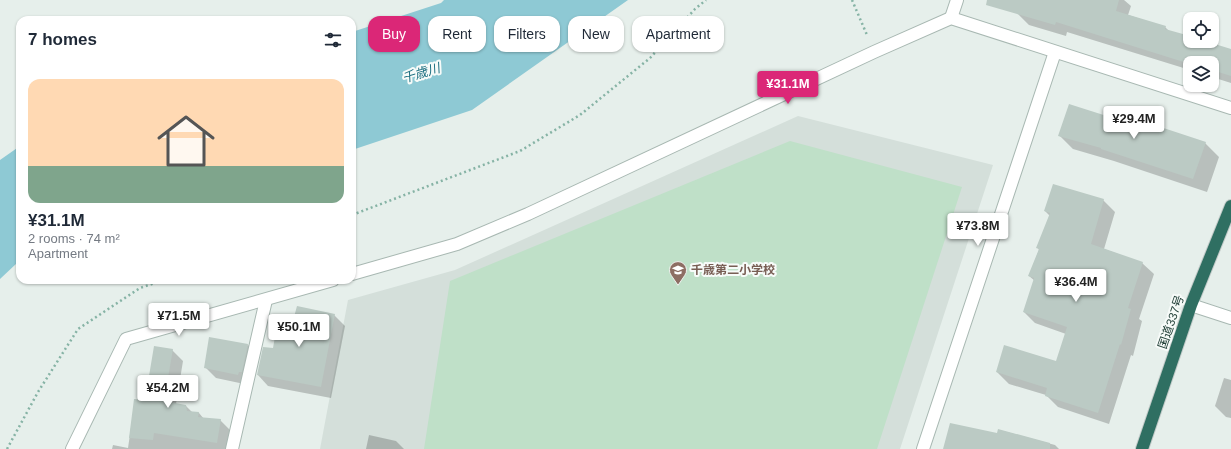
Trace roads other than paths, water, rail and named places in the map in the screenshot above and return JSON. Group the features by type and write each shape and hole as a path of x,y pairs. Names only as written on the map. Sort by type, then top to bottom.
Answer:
{"highway":[{"name":"国道337号","path":"1142,449 1191,305 1231,206"}],"street":[{"path":"952,18 957,0"},
{"path":"356,273 457,244 528,214 874,52 952,18 1231,108"},
{"path":"923,449 1055,52"},
{"path":"72,449 126,340 320,284"},
{"path":"232,449 266,300"},
{"path":"1191,305 1231,318"}],"water":[{"name":"千歳川","path":"444,0 628,0 605,16 568,16 568,42 560,48 560,16 494,16 494,52 554,52 472,110 356,149 356,31 368,27 368,52 420,52 420,16 401,16 441,3"},
{"path":"16,149 16,264 0,279 0,160"}],"place":[{"name":"千歳第二小学校","path":"678,285"}]}
